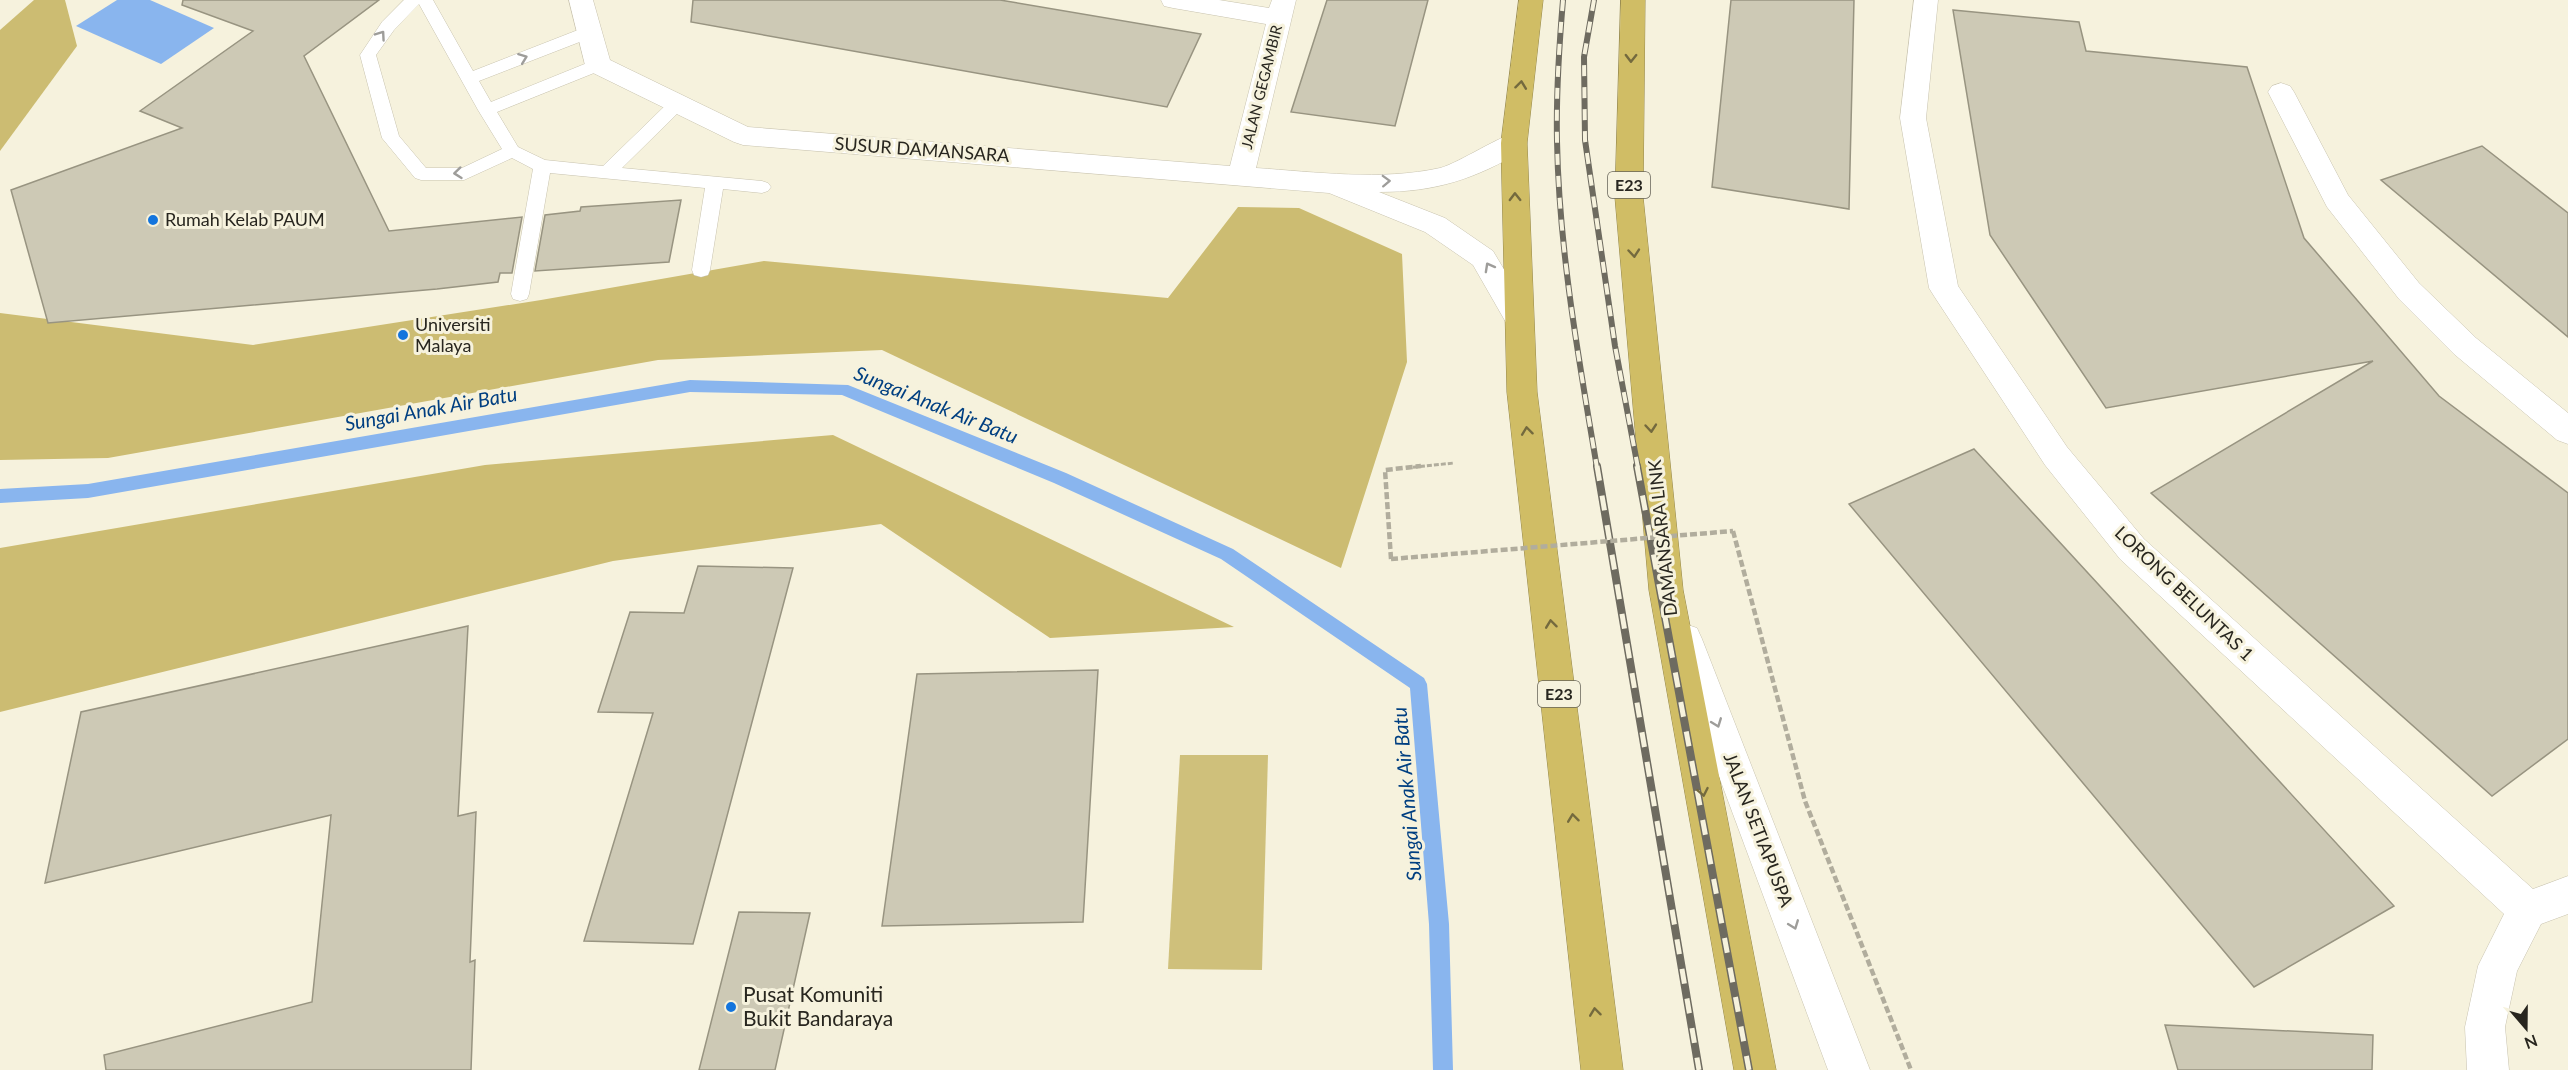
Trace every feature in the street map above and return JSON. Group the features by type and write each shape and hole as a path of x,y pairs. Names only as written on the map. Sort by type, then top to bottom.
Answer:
{"highway":[{"name":"E23","path":"1531,0 1514,143 1522,392 1602,1070"},
{"name":"DAMANSARA LINK","path":"1633,0 1629,197 1666,590 1755,1070"}],"street":[{"path":"581,0 598,65"},
{"path":"1173,0 1281,9"},
{"name":"LORONG BELUNTAS 1","path":"1926,0 1912,118 1944,288 2056,456 2132,549 2528,910"},
{"name":"JALAN GEGAMBIR","path":"1240,174 1281,9"},
{"name":"SUSUR DAMANSARA","path":"598,65 743,136 1240,174 1328,183 1425,180 1452,174 1481,163 1514,143"},
{"path":"2281,92 2337,200 2409,291 2465,346 2568,431"},
{"name":"SUSUR DAMANSARA","path":"1328,183 1435,225 1484,258 1518,318"},
{"name":"JALAN SETIAPUSPA","path":"1666,590 1849,1070"},
{"path":"2488,1070 2485,1026 2498,966 2528,910 2568,895"}],"lane":[{"path":"413,0 388,26 368,55 390,138 421,174 464,174 512,151"},
{"path":"425,0 486,110 512,151 542,166 762,187"},
{"path":"469,79 589,32"},
{"path":"486,110 598,65"},
{"path":"606,173 678,103"},
{"path":"520,294 542,166"},
{"path":"701,270 715,183"}],"path":[{"path":"1454,463 1385,470 1391,559 1733,531 1805,801 1911,1070"}],"shaded area":[{"path":"34,0 65,0 77,46 0,151 0,30"},
{"path":"1238,207 1299,208 1402,254 1407,362 1341,568 882,350 658,360 108,458 0,460 0,313 253,345 541,300 764,261 1168,298"},
{"path":"833,435 1234,627 1050,638 881,524 613,561 0,712 0,548 485,465"},
{"path":"1180,755 1268,755 1262,970 1168,969"}],"water":[{"path":"117,0 150,0 214,28 161,64 76,26"}],"building":[{"path":"183,0 379,0 304,56 389,231 522,217 512,273 500,273 498,282 437,289 48,323 11,190 182,128 140,111 253,31 182,5"},
{"path":"693,0 1000,0 1201,34 1167,107 691,22"},
{"path":"1327,0 1428,0 1395,126 1291,112"},
{"path":"1731,0 1854,0 1849,209 1712,187"},
{"path":"1953,10 2079,22 2086,51 2247,67 2304,238 2439,396 2568,493 2568,739 2492,796 2151,493 2373,361 2106,408 1990,235"},
{"path":"2482,146 2568,213 2568,337 2381,180"},
{"path":"681,200 669,262 535,271 545,215 580,211 581,207"},
{"path":"1974,449 2394,906 2254,987 1849,504"},
{"path":"698,566 793,568 693,944 584,941 653,713 598,712 630,612 684,613"},
{"path":"468,626 458,816 476,812 470,962 475,960 471,1070 106,1070 104,1055 312,1002 331,815 45,883 81,712"},
{"path":"1098,670 1083,922 882,926 917,674"},
{"path":"739,912 810,913 775,1070 699,1070"},
{"path":"2165,1025 2373,1035 2372,1070 2178,1070"}],"waterway":[{"name":"Sungai Anak Air Batu","path":"0,496 88,491 690,386 843,389 1060,478 1227,554 1418,684 1439,924 1443,1070"}],"railway":[{"path":"1563,0 1557,106 1559,182 1571,305 1597,468"},
{"path":"1594,0 1584,57 1585,140 1615,346 1638,468"},
{"path":"1597,466 1699,1070"},
{"path":"1637,466 1749,1070"}],"place":[{"name":"Rumah Kelab PAUM","path":"153,220"},
{"name":"Universiti Malaya","path":"403,335"},
{"name":"Pusat Komuniti Bukit Bandaraya","path":"731,1007"}]}
